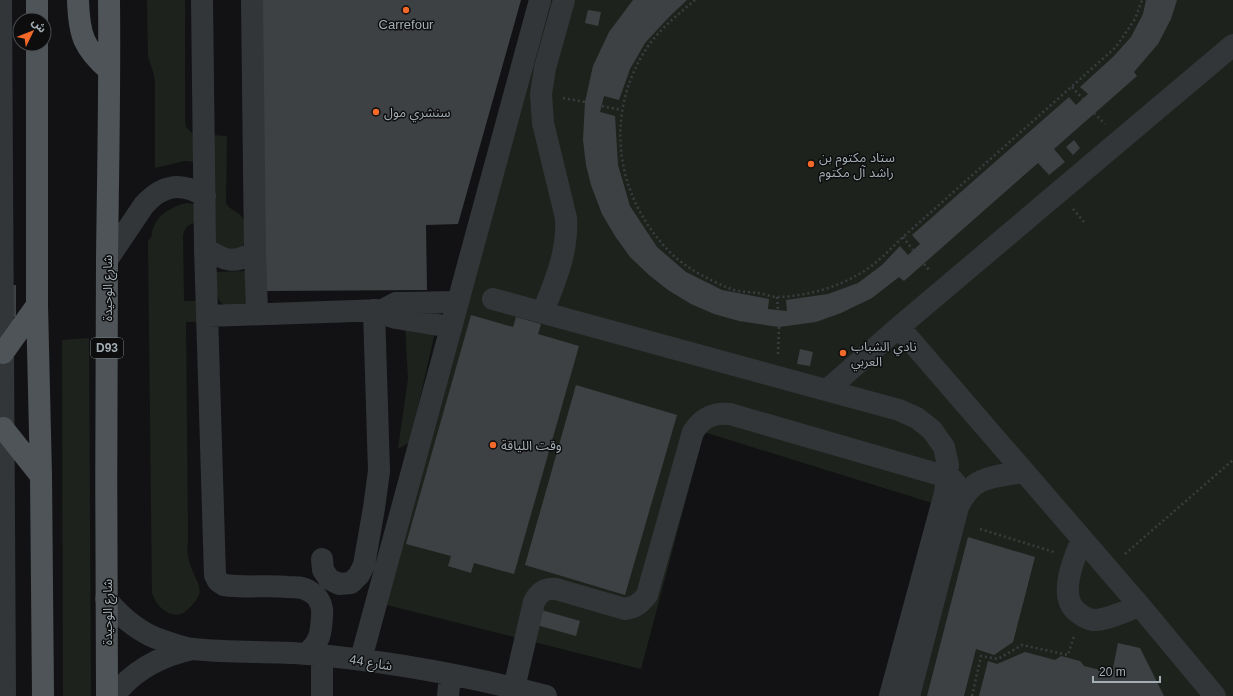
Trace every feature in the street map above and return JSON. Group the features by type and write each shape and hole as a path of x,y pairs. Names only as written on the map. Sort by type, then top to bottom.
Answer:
{"main road":[{"path":"37,0 37,12"},
{"path":"78,0 79,22 82,36 89,49 109,70"},
{"name":"شارع الوحيدة","path":"107,696 108,0"},
{"path":"37,52 37,305 41,476 43,696"},
{"path":"3,353 37,305"},
{"path":"3,428 41,476"}],"street":[{"path":"1,0 6,696"},
{"path":"202,0 205,248 215,575 218,581 224,585 302,588 316,595 322,612 322,631 314,655 322,696"},
{"path":"252,0 257,314"},
{"path":"361,660 450,327 540,0"},
{"path":"543,312 565,249 567,232 566,218 543,123 541,94 545,68 564,0"},
{"path":"827,390 898,327 1233,45"},
{"path":"107,260 144,205 158,192 167,188 186,188 195,190 205,196"},
{"path":"205,248 222,259 231,260 247,256 255,251"},
{"path":"493,299 899,410 917,418 932,430 944,447 948,465 945,493 890,696"},
{"path":"207,316 378,310 396,303 457,302"},
{"path":"378,310 396,318 450,327"},
{"path":"322,558 323,570 329,579 339,584 351,582 359,575 364,564 379,471 378,310"},
{"path":"898,327 1140,606 1215,696"},
{"path":"514,688 534,602 537,595 542,591 549,589 556,590 625,609 634,607 642,602 647,595 690,440 698,424 712,415 721,413 730,414 951,478 956,484 962,498"},
{"path":"909,696 958,506 962,498 968,490 981,480 1024,472"},
{"path":"1082,539 1074,558 1068,586 1068,598 1072,608 1081,616 1092,620 1104,618 1140,606"},
{"name":"شارع 44","path":"106,599 118,613 146,634 162,641 192,649 314,655 361,660 449,686 514,688 546,696"},
{"name":"شارع 44","path":"114,696 130,678 143,668 159,659 192,649"}],"path":[{"path":"695,0 662,28 644,53 630,80 622,110 620,146 623,170 644,220 667,250 696,273 732,289 777,297 812,293 838,284 860,274 883,256 1116,47 1136,19 1142,0"},
{"path":"1072,87 1083,99"},
{"path":"602,106 622,110"},
{"path":"903,237 913,250"},
{"path":"777,297 778,310"},
{"path":"1108,569 1233,460"},
{"path":"980,529 1074,558"},
{"path":"972,696 980,656 998,660 1022,645 1068,655 1081,616"}],"shaded area":[{"path":"147,0 185,0 185,121 186,127 194,135 198,162 184,161 155,168 155,83 148,56"},
{"name":"نادي الشباب العربي","path":"550,0 1233,0 1233,696 884,696 932,503 704,432 641,669 383,604"},
{"path":"212,135 227,136 226,203 230,208 241,215 245,226 244,243 242,247 236,251 214,246"},
{"path":"187,203 196,206 198,223 188,226 183,235 184,301 198,301 198,322 186,322 188,558 198,583 199,592 194,603 187,610 175,615 164,610 156,601 152,593 148,241 151,238 154,226 163,214 172,208"},
{"path":"245,271 246,307 232,307 225,305 218,298 216,293 215,272"},
{"path":"405,324 436,328 410,442 398,449 408,379"},
{"path":"89,338 91,696 63,696 62,340"}],"building":[{"name":"سنشري مول","path":"261,0 521,0 458,224 426,225 427,290 263,291"},
{"path":"633,0 687,0 645,43 630,69 619,100 604,96 600,112 615,116 618,165 630,206 657,247 686,272 722,290 769,299 768,309 787,311 786,300 828,294 858,283 882,265 900,246 908,255 920,244 912,235 1069,97 1076,105 1088,94 1080,87 1114,56 1131,37 1143,14 1146,0 1177,0 1171,19 1158,44 1134,72 1137,76 1054,149 1065,162 1049,175 1038,163 904,281 899,277 872,298 841,313 816,322 779,327 739,321 714,314 691,304 668,290 630,257 602,214 591,185 586,165 583,140 585,102 593,66 609,32"},
{"path":"588,10 601,12 598,26 585,23"},
{"path":"1074,140 1080,148 1073,155 1066,147"},
{"path":"16,285 16,317 8,317 8,286"},
{"name":"وقت اللياقة","path":"471,315 513,327 516,317 541,324 538,334 579,346 514,574 474,563 471,573 448,566 451,556 406,544"},
{"path":"800,349 813,352 810,366 797,364"},
{"path":"576,385 677,415 625,595 525,565"},
{"path":"968,537 1035,557 1013,642 994,655 976,649 964,696 927,696"},
{"path":"538,609 580,621 576,636 533,624"},
{"path":"1118,643 1140,648 1164,696 979,696 988,661 997,664 1025,652 1055,660 1061,656 1080,661 1084,666 1112,673"}],"place":[{"name":"Carrefour","path":"406,10"},
{"name":"سنشري مول","path":"376,112"},
{"name":"ستاد مكتوم بن راشد آل مكتوم","path":"811,164"},
{"name":"نادي الشباب العربي","path":"843,353"},
{"name":"وقت اللياقة","path":"493,445"}]}
